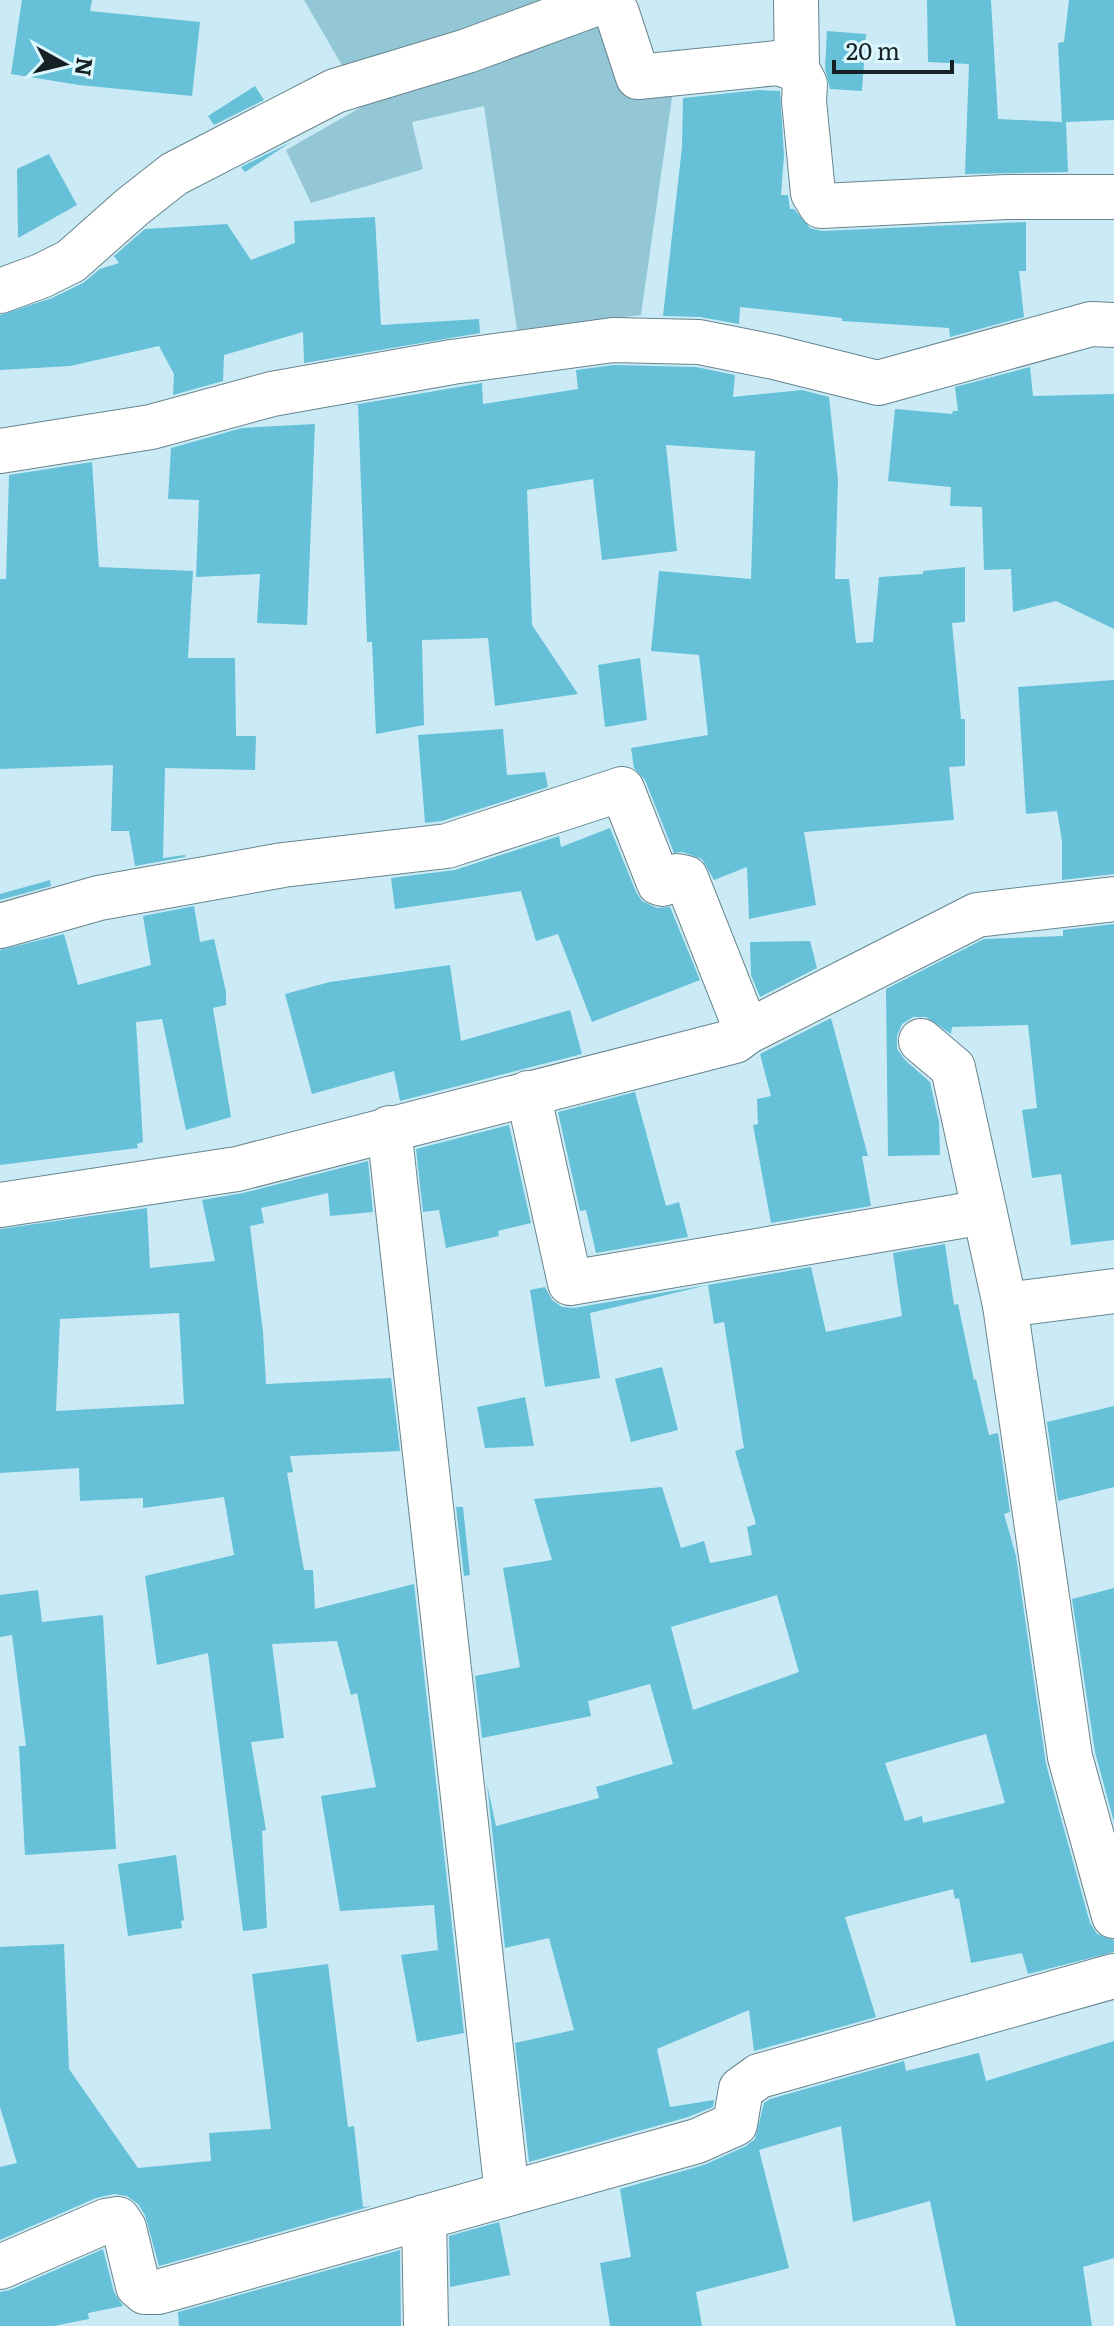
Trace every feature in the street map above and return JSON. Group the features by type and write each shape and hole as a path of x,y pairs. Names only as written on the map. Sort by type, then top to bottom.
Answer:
{"street":[{"path":"796,0 797,69 805,84 813,193 821,206 1006,197 1114,197"},
{"path":"0,291 71,261 174,174 335,91 467,51 603,1 612,4 617,13 638,77 777,63 797,69"},
{"path":"0,451 151,427 272,394 452,362 613,340 699,342 878,383 1091,324 1114,325"},
{"path":"0,926 99,898 237,873 447,846 622,789 659,883 677,876 686,878 747,1032"},
{"path":"0,1205 237,1169 735,1041 747,1032 977,915 1114,899"},
{"path":"921,1041 953,1068 1005,1305 1070,1757 1114,1916"},
{"path":"528,1093 570,1283 984,1212"},
{"path":"389,1128 507,2194"},
{"path":"1005,1305 1114,1291"},
{"path":"0,2267 106,2221 118,2219 124,2228 138,2286 145,2292 158,2292 697,2141 735,2124 741,2089 759,2076 1114,1976"},
{"path":"424,2217 426,2326"}],"shaded area":[{"path":"304,0 610,0 616,61 679,49 641,315 517,330 484,106 412,122 423,169 311,203 286,150 365,105"}],"building":[{"path":"22,0 92,0 90,11 200,22 192,96 79,85 11,74"},
{"path":"927,0 991,0 998,119 1062,122 1058,43 1064,42 1069,0 1114,0 1114,120 1066,122 1068,172 965,174 969,64 928,62"},
{"path":"827,31 866,34 862,91 830,89 825,68"},
{"path":"255,86 264,100 214,125 208,116"},
{"path":"759,90 780,91 784,155 781,195 788,195 790,209 794,209 810,228 822,231 1026,222 1026,271 1019,271 1024,317 950,337 949,328 842,321 842,318 740,307 739,324 700,317 663,316 682,147 683,98"},
{"path":"291,142 245,172 241,167"},
{"path":"49,154 77,205 18,238 17,169"},
{"path":"375,217 381,325 479,319 480,333 304,363 303,332 224,355 223,381 173,395 174,374 159,346 70,366 0,370 0,315 52,298 83,283 100,269 119,263 114,256 145,229 227,224 251,260 295,243 294,221"},
{"path":"614,365 696,367 735,375 733,397 802,390 829,397 838,480 835,579 849,579 856,643 873,642 879,577 965,567 965,622 952,623 961,719 965,719 965,766 949,767 954,820 804,832 816,905 749,919 747,867 714,880 702,859 682,852 674,853 645,780 634,768 631,748 708,735 699,655 651,651 659,571 751,579 755,451 666,445 677,551 602,560 593,479 527,490 532,625 578,694 495,706 488,638 422,640 424,725 376,734 372,642 367,642 358,405 353,405 482,383 483,404 578,389 576,370"},
{"path":"1030,367 1033,396 1114,394 1114,629 1056,601 1013,612 1011,569 984,570 982,507 950,506 951,487 888,481 895,409 952,414 958,411 955,387"},
{"path":"315,424 307,625 257,623 260,574 196,577 199,500 168,499 171,448 242,428"},
{"path":"92,462 99,567 193,571 188,658 235,658 236,736 256,736 255,770 165,768 163,858 185,857 135,866 129,831 111,831 113,765 0,769 0,579 6,579 9,475"},
{"path":"640,658 647,720 605,727 598,665"},
{"path":"1114,680 1114,874 1062,880 1062,841 1057,811 1026,814 1018,687"},
{"path":"503,729 507,775 545,772 548,787 442,821 425,823 418,735"},
{"path":"610,828 642,901 657,908 670,907 700,980 592,1022 558,934 536,941 521,891 395,909 391,878 455,870 559,836 561,847"},
{"path":"50,880 51,886 0,900 0,894"},
{"path":"194,906 200,942 214,939 226,992 226,1005 213,1008 231,1117 186,1130 162,1019 136,1022 143,1142 137,1144 138,1148 0,1165 0,950 64,934 78,985 151,965 143,916"},
{"path":"1114,924 1114,1240 1071,1245 1061,1174 1032,1178 1022,1110 1037,1108 1028,1025 952,1027 951,1034 926,1017 913,1017 902,1024 897,1036 897,1049 930,1082 939,1122 940,1155 888,1156 886,989 984,939 1063,936 1063,930"},
{"path":"810,941 817,968 760,997 751,975 750,942"},
{"path":"450,965 461,1041 570,1010 582,1054 400,1101 394,1071 312,1094 285,994 330,982"},
{"path":"831,1018 868,1156 862,1156 871,1206 771,1223 753,1125 758,1124 757,1099 771,1096 760,1054"},
{"path":"635,1092 666,1206 679,1202 688,1237 596,1253 586,1210 580,1211 558,1112"},
{"path":"509,1125 531,1223 498,1231 499,1236 446,1248 439,1210 423,1212 416,1149"},
{"path":"368,1161 373,1212 330,1216 328,1193 261,1208 264,1223 250,1226 266,1384 391,1378 400,1451 290,1456 293,1472 287,1473 304,1570 313,1570 315,1609 414,1584 464,2033 417,2042 401,1955 438,1950 434,1905 340,1911 321,1796 376,1787 357,1693 351,1695 337,1641 272,1644 284,1738 251,1742 266,1830 262,1831 267,1928 243,1931 208,1653 157,1665 145,1576 234,1555 224,1497 143,1508 143,1498 80,1501 79,1468 0,1473 0,1229 147,1208 150,1268 215,1261 202,1200 243,1193","holes":["179,1313 184,1404 56,1411 60,1319"]},
{"path":"945,1244 954,1305 958,1304 989,1435 998,1433 1010,1512 1004,1514 1016,1556 1046,1764 1090,1923 1097,1934 1114,1940 1114,1952 1028,1974 1022,1953 971,1963 959,1898 955,1899 953,1889 845,1917 876,2017 754,2051 749,2010 657,2049 670,2107 714,2100 713,2107 688,2117 529,2162 515,2043 574,2030 549,1938 505,1948 487,1784 496,1826 599,1798 596,1787 673,1764 650,1684 588,1701 591,1716 482,1738 475,1676 520,1667 503,1568 552,1560 534,1499 662,1487 681,1548 704,1541 710,1563 752,1555 747,1527 756,1524 735,1451 744,1448 724,1322 714,1324 708,1285 590,1313 600,1378 545,1387 530,1290 545,1287 552,1300 562,1307 574,1308 811,1267 826,1332 902,1316 893,1253","holes":["777,1595 799,1672 693,1710 671,1627","986,1734 1005,1803 923,1823 922,1816 905,1821 885,1763"]},
{"path":"662,1367 678,1430 631,1442 615,1379"},
{"path":"525,1397 534,1446 485,1448 477,1407"},
{"path":"1114,1406 1114,1487 1058,1501 1047,1422"},
{"path":"456,1507 463,1507 470,1575 464,1576"},
{"path":"1114,1588 1114,1822 1095,1752 1072,1599"},
{"path":"38,1590 42,1622 103,1615 116,1849 25,1855 19,1746 26,1746 12,1635 0,1637 0,1595"},
{"path":"176,1855 184,1920 181,1921 182,1928 128,1936 118,1864"},
{"path":"64,1944 69,2069 138,2168 211,2161 209,2133 271,2129 252,1974 328,1964 348,2127 354,2126 363,2207 372,2206 159,2266 145,2215 138,2204 127,2196 114,2194 96,2198 0,2240 0,2167 17,2163 0,2107 0,1947"},
{"path":"1114,2041 1114,2258 1083,2267 1092,2326 956,2326 930,2201 853,2222 841,2126 759,2150 789,2268 696,2292 702,2326 610,2326 600,2263 631,2257 620,2189 704,2165 746,2146 755,2139 764,2103 770,2099 904,2061 906,2071 979,2053 986,2081"},
{"path":"499,2222 510,2275 450,2287 449,2236"},
{"path":"103,2249 114,2292 123,2306 88,2313 89,2319 54,2326 0,2326 0,2292"},
{"path":"400,2250 401,2326 179,2326 178,2312"}]}
